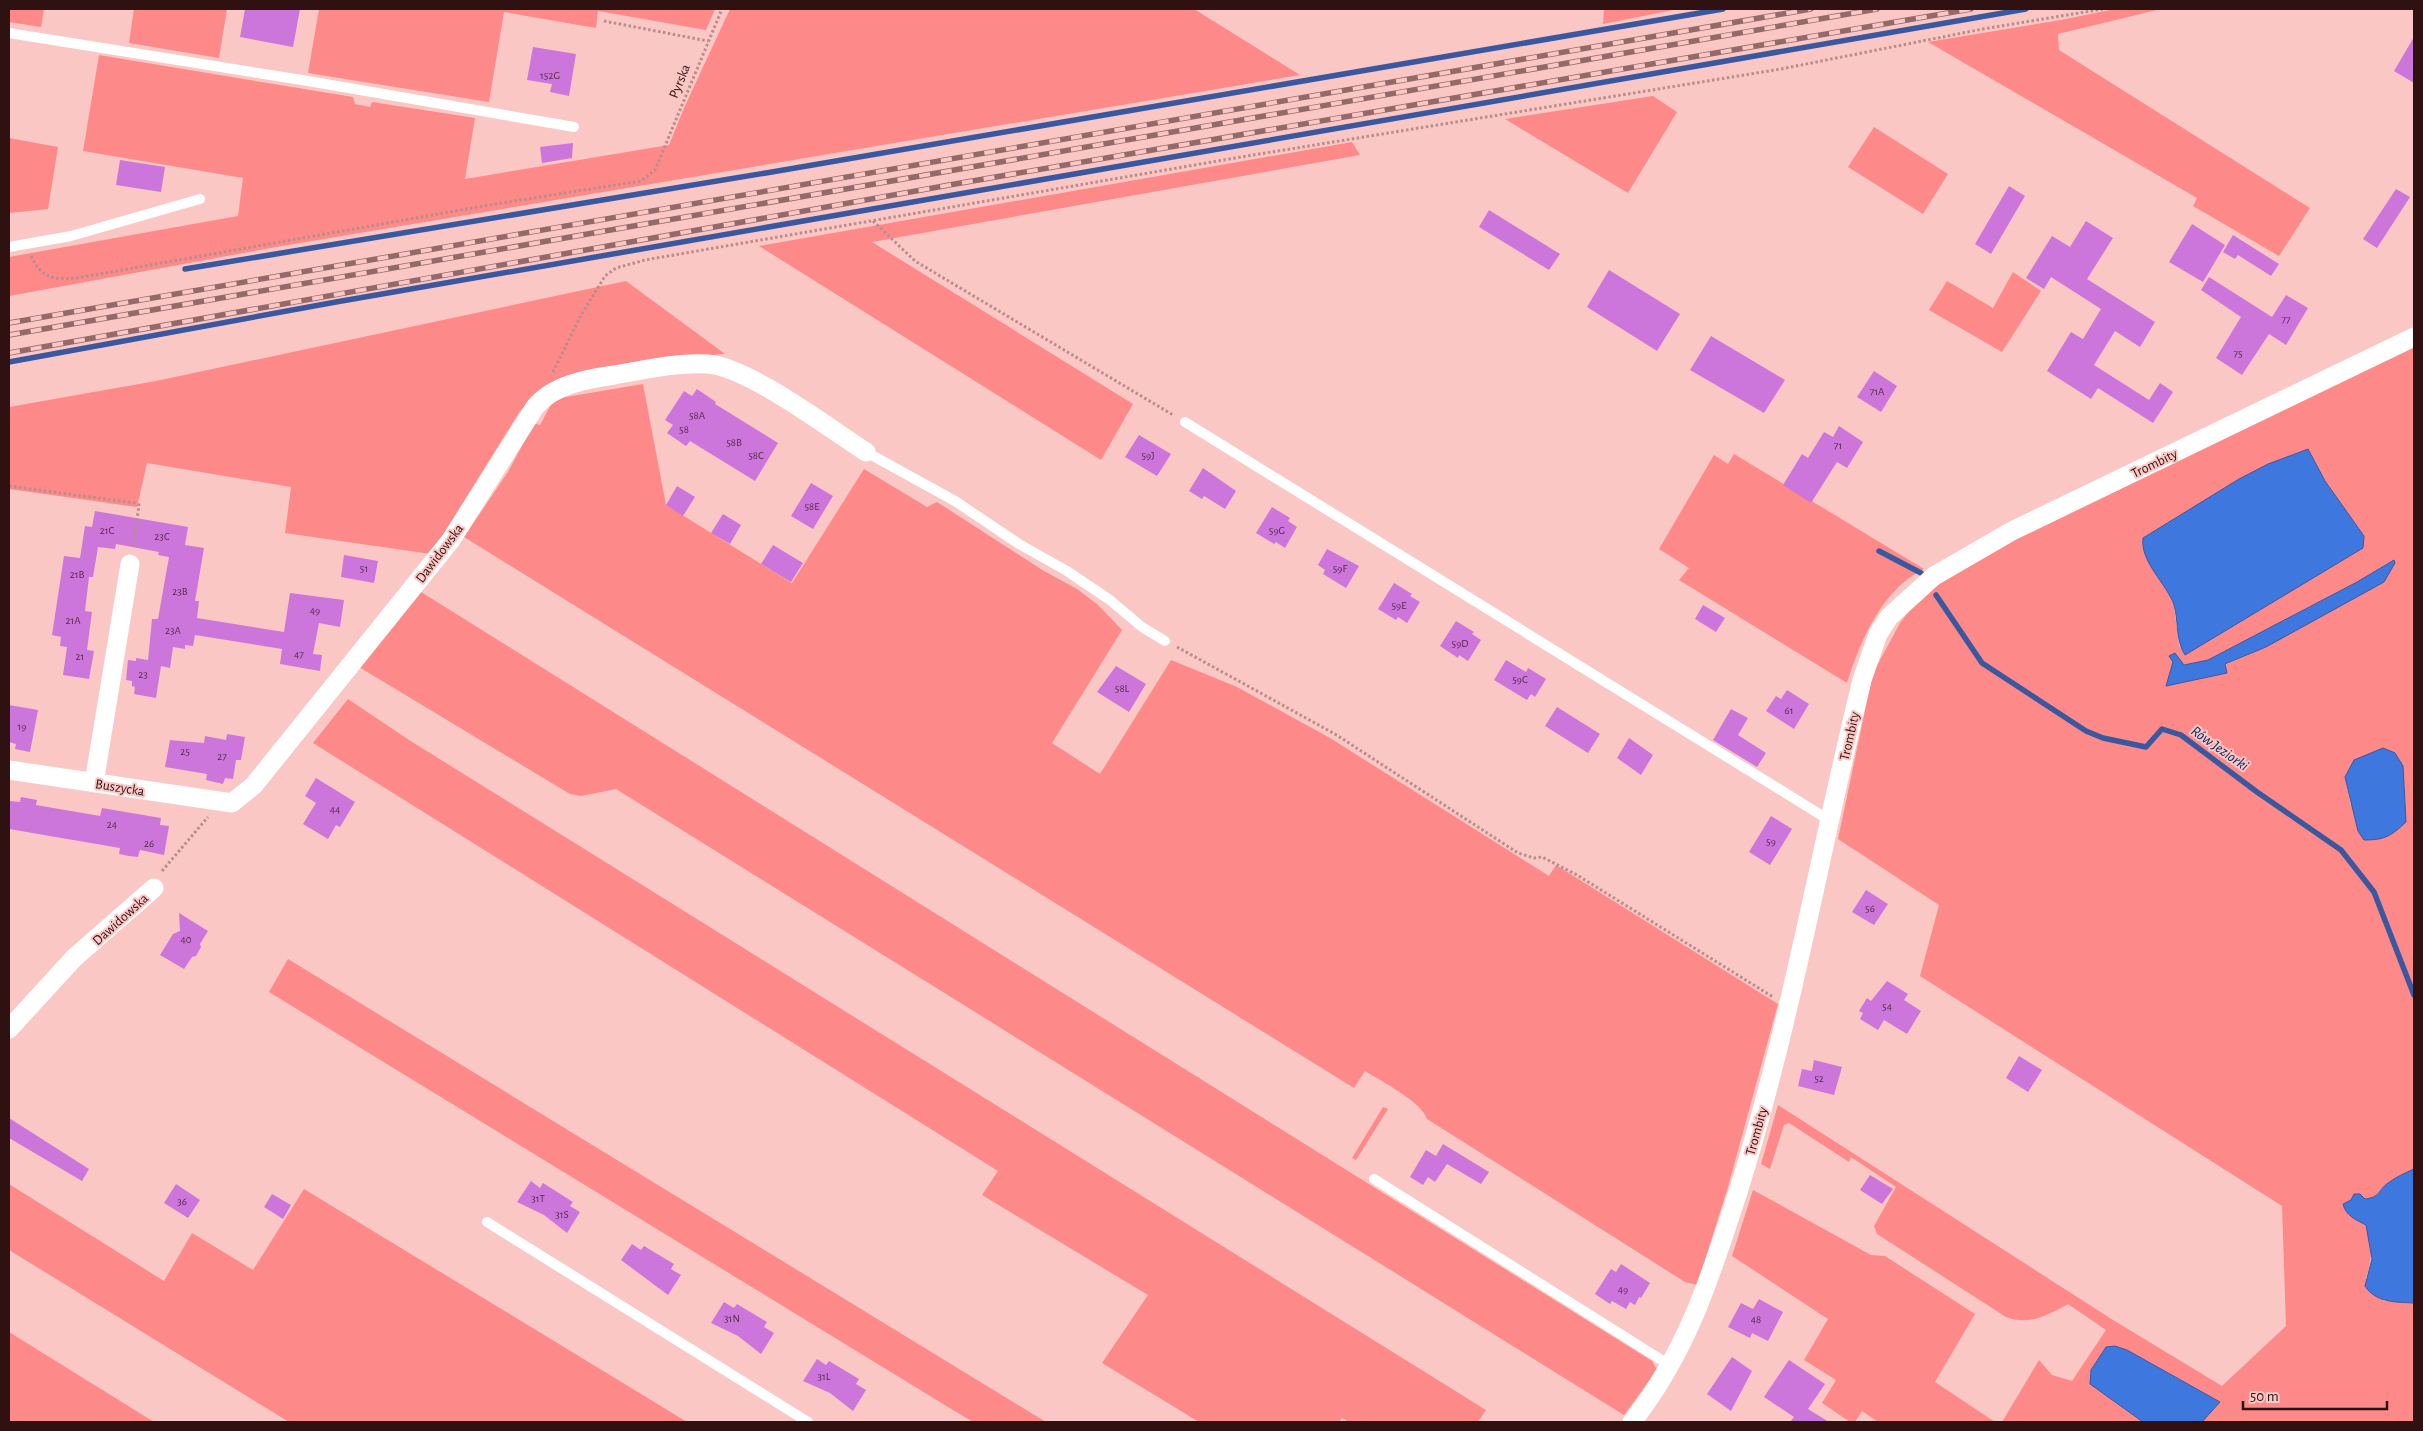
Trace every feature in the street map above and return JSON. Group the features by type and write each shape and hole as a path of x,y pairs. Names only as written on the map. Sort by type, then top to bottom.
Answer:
{"street":[{"name":"Trombity","path":"1632,1422 1653,1395 1671,1366 1700,1305 1721,1246 1767,1092 1862,680 1878,634 1889,617 1934,576 2012,532 2414,337"},
{"path":"544,396 554,391 597,378 687,364 710,364 746,376 866,452"},
{"name":"Dawidowska","path":"228,803 254,786 451,540 544,396"},
{"path":"94,783 130,564"},
{"name":"Buszycka","path":"9,770 228,803"},
{"name":"Dawidowska","path":"9,1029 74,958 154,888"}],"lane":[{"path":"9,33 308,81 574,127"},
{"path":"9,248 71,236 200,199"},
{"path":"1185,422 1830,820"},
{"path":"866,452 955,501 1019,544 1067,571 1110,600 1142,627 1165,641"},
{"path":"1374,1179 1671,1366"},
{"path":"487,1222 808,1422"}],"path":[{"name":"Pyrska","path":"25,244 37,269 53,280 77,278 469,209 641,181 655,170 722,9"},
{"path":"544,396 557,360 605,276 616,268 644,260 1241,157 1781,69 1983,29 2103,9"},
{"path":"604,21 708,40"},
{"path":"873,221 915,262 1185,422"},
{"path":"9,486 139,505 130,564"},
{"path":"1165,641 1335,734 1518,853 1534,858 1542,857 1577,875 1788,1006"},
{"name":"Dawidowska","path":"154,888 160,875 209,816 228,803"}],"shaded area":[{"path":"9,9 44,9 41,27 9,22"},
{"path":"134,9 227,9 219,58 129,43"},
{"path":"319,9 715,9 706,30 598,11 596,28 504,12 489,102 308,73"},
{"path":"730,9 1194,9 1300,75 276,247 9,296 9,257 238,216 243,178 83,151 99,55 353,97 355,104 370,107 372,102 475,118 465,179 669,145"},
{"path":"1604,9 1678,9 1603,24"},
{"path":"2115,9 2161,9 2058,34 2059,50 2310,208 2279,256 2193,206 2197,198 1928,42"},
{"path":"1653,96 1677,112 1628,193 1505,119"},
{"path":"1874,127 1948,174 1923,214 1848,167"},
{"path":"9,138 58,147 48,209 9,213"},
{"path":"1352,142 1360,155 872,242 1133,404 1101,460 759,246"},
{"path":"2013,272 2041,291 2002,352 1929,310 1947,281 1993,308"},
{"path":"626,281 725,354 639,361 580,372 542,388 520,411 431,554 285,533 291,487 147,463 137,507 9,489 9,407 156,381"},
{"path":"2414,346 2414,1169 2391,1181 2374,1197 2365,1199 2360,1194 2351,1217 2366,1225 2368,1232 2371,1258 2366,1278 2384,1301 2414,1303 2414,1422 2202,1422 2220,1402 2127,1350 2115,1346 2106,1347 2091,1370 2090,1384 2143,1422 2002,1422 2039,1360 2052,1375 2072,1381 2106,1330 2068,1304 2046,1315 2030,1320 2006,1317 1877,1234 1874,1226 1896,1187 1851,1157 1849,1162 1789,1123 1784,1125 1770,1169 1761,1164 1778,1105 2113,1320 2222,1386 2286,1326 2282,1206 1920,976 1939,905 1838,839 1873,673 1900,623 1916,602 1931,589 2023,535","holes":["2308,449 2325,481 2364,536 2185,655 2179,645 2174,606 2143,538 2244,477","2393,560 2266,647 2225,665 2227,673 2167,685 2173,662 2189,665 2208,660 2357,582","2354,760 2351,806 2345,777"]},
{"path":"643,384 666,505 792,583 864,469 927,507 937,502 1044,571 1077,589 1097,604 1122,630 1052,743 1100,774 1171,660 1237,687 1330,738 1549,876 1556,865 1778,1004 1728,1187 1697,1285 1685,1282 1427,1119 1424,1112 1390,1086 1365,1071 1354,1088 464,537 508,472 534,423 540,425 554,399"},
{"path":"1734,454 1924,569 1909,578 1885,602 1866,633 1847,683 1679,580 1689,568 1659,549 1714,455 1728,464"},
{"path":"421,592 1652,1361 1657,1370 1624,1415 616,789 581,796 570,794 359,667"},
{"path":"348,699 409,740 1486,1410 1478,1422 1349,1422 1342,1418 1339,1422 1199,1422 1102,1363 1148,1295 982,1195 998,1171 313,743"},
{"path":"288,959 1046,1422 973,1422 948,1407 269,992"},
{"path":"1383,1107 1388,1109 1356,1160 1352,1158"},
{"path":"9,1184 164,1281 192,1233 253,1270 304,1189 687,1422 289,1422 9,1250"},
{"path":"1753,1190 1871,1255 1885,1256 1975,1314 1935,1382 1995,1422 1878,1422 1862,1411 1855,1422 1850,1422 1822,1403 1836,1380 1804,1360 1828,1319 1732,1256"},
{"path":"9,1332 154,1422 9,1422"}],"water":[{"path":"2308,449 2325,481 2364,536 2363,548 2185,655 2178,637 2174,605 2146,556 2143,538 2239,479 2268,464"},
{"path":"2394,560 2395,563 2384,582 2266,647 2225,664 2227,673 2166,686 2173,662 2169,656 2175,653 2184,665 2208,660 2357,582"},
{"path":"2383,748 2395,753 2403,766 2406,822 2387,836 2364,840 2358,831 2345,777 2354,760"},
{"path":"2414,1169 2414,1303 2381,1299 2370,1292 2365,1286 2372,1259 2366,1225 2349,1215 2343,1204 2351,1200 2354,1194 2360,1194 2365,1199 2374,1197 2391,1181"},
{"path":"2115,1346 2127,1350 2220,1402 2202,1422 2143,1422 2090,1384 2091,1370 2106,1347"}],"building":[{"path":"245,9 300,9 293,47 240,37"},
{"path":"2414,37 2414,83 2394,71"},
{"path":"533,47 576,54 569,96 550,92 552,84 527,80"},
{"path":"573,143 572,158 542,163 540,147"},
{"path":"120,160 165,167 161,192 116,185"},
{"path":"2009,186 2025,196 1991,254 1975,244"},
{"path":"2396,189 2410,197 2377,248 2363,239"},
{"path":"1489,210 1560,254 1549,270 1479,227"},
{"path":"2086,221 2113,238 2087,279 2155,322 2140,347 2115,331 2094,365 2149,400 2160,383 2173,392 2153,423 2098,388 2091,399 2047,371 2071,332 2083,339 2101,309 2051,277 2044,289 2026,278 2052,236 2070,247"},
{"path":"2192,224 2225,245 2203,282 2169,262"},
{"path":"2233,235 2279,264 2271,276 2238,255 2235,259 2223,252"},
{"path":"1609,270 1680,314 1657,351 1587,307"},
{"path":"2209,277 2272,317 2286,295 2308,308 2286,345 2269,334 2242,375 2216,358 2241,317 2201,290"},
{"path":"1711,336 1785,380 1764,413 1690,370"},
{"path":"1874,371 1897,386 1881,412 1857,397"},
{"path":"697,389 716,402 715,404 778,443 755,481 690,441 686,446 667,433 673,425 665,420 684,391 692,396"},
{"path":"1839,426 1863,442 1847,468 1837,462 1811,503 1783,485 1802,454 1808,458 1824,432 1833,437"},
{"path":"1139,435 1171,454 1157,476 1125,457"},
{"path":"1203,468 1236,491 1225,509 1204,496 1202,499 1189,491"},
{"path":"811,483 833,496 813,529 791,516"},
{"path":"677,486 695,497 683,516 666,505"},
{"path":"1272,507 1290,518 1288,521 1297,527 1285,548 1276,542 1274,544 1256,533"},
{"path":"95,511 188,527 185,545 204,548 195,601 199,601 197,618 284,632 290,593 344,600 340,627 319,623 313,654 322,655 320,671 280,664 282,649 195,635 193,646 185,645 185,649 173,647 170,668 161,666 156,698 134,694 135,687 132,686 132,681 126,680 128,660 136,661 136,658 148,660 152,619 158,619 169,557 158,555 159,552 116,544 115,549 98,547 93,577 89,577 85,611 92,612 87,650 94,651 89,679 63,675 67,647 60,646 61,637 52,635 64,556 80,558 85,526 92,527"},
{"path":"723,514 741,525 730,544 711,533"},
{"path":"773,545 803,563 791,582 761,564"},
{"path":"1327,549 1359,566 1346,588 1323,574 1325,570 1318,565"},
{"path":"344,555 378,561 374,583 341,577"},
{"path":"1394,583 1412,594 1410,596 1420,602 1407,623 1398,617 1396,620 1378,609"},
{"path":"1703,605 1725,618 1716,632 1695,619"},
{"path":"1456,621 1474,632 1472,634 1481,640 1468,661 1459,655 1458,658 1440,646"},
{"path":"1506,660 1526,672 1528,668 1546,679 1535,697 1531,694 1527,700 1494,680"},
{"path":"1116,666 1146,684 1129,712 1097,692"},
{"path":"1787,690 1809,704 1794,729 1766,711 1776,696 1781,699"},
{"path":"9,705 38,710 30,752 15,749 16,744 9,742"},
{"path":"1557,707 1600,734 1588,753 1545,726"},
{"path":"1731,709 1748,718 1738,735 1766,753 1757,767 1713,740"},
{"path":"227,734 245,737 241,760 236,760 233,779 225,778 223,784 206,780 207,774 165,767 170,740 204,743 205,736 226,740"},
{"path":"1629,738 1653,755 1641,775 1617,758"},
{"path":"316,778 355,802 340,827 336,825 328,839 303,824 316,803 305,796"},
{"path":"21,797 37,800 36,805 100,816 102,808 161,818 160,825 169,826 164,855 140,850 138,857 129,856 119,854 120,848 9,829 10,801 20,802"},
{"path":"1771,816 1792,829 1770,865 1749,852"},
{"path":"1866,890 1888,904 1874,925 1852,912"},
{"path":"179,913 208,931 200,944 201,947 196,956 192,957 184,969 160,955 173,934 180,931"},
{"path":"1887,981 1908,994 1904,1000 1921,1011 1907,1034 1884,1020 1878,1030 1860,1019 1863,1013 1859,1011 1867,998 1871,1001"},
{"path":"2019,1056 2042,1070 2028,1092 2006,1078"},
{"path":"1814,1060 1842,1067 1834,1095 1798,1086 1802,1069 1812,1071"},
{"path":"9,1118 89,1169 82,1181 9,1138"},
{"path":"1443,1144 1489,1172 1481,1184 1447,1164 1435,1182 1428,1177 1423,1185 1410,1177 1426,1150 1436,1156"},
{"path":"1870,1175 1893,1189 1882,1204 1860,1190"},
{"path":"531,1181 540,1188 543,1183 573,1202 570,1206 580,1212 567,1233 544,1215 517,1202"},
{"path":"176,1184 200,1200 188,1218 164,1203"},
{"path":"272,1194 291,1205 283,1219 264,1207"},
{"path":"632,1244 641,1250 644,1246 674,1264 671,1269 681,1275 668,1295 621,1260"},
{"path":"1621,1264 1650,1283 1635,1305 1630,1302 1626,1309 1612,1301 1610,1304 1595,1294 1611,1269 1616,1272"},
{"path":"1759,1299 1783,1312 1768,1341 1752,1333 1750,1338 1728,1327 1741,1303 1753,1309"},
{"path":"724,1302 734,1308 737,1304 767,1322 764,1327 774,1333 761,1354 738,1336 711,1323"},
{"path":"1732,1357 1752,1371 1731,1411 1707,1394"},
{"path":"817,1359 826,1365 829,1361 859,1379 856,1384 866,1390 853,1411 830,1393 803,1381"},
{"path":"1789,1360 1825,1384 1808,1409 1829,1422 1790,1422 1794,1417 1764,1397"}],"waterway":[{"path":"185,269 766,173 1723,9"},
{"path":"9,362 336,302 2026,9"},
{"name":"Rów Jeziorki","path":"1879,551 1921,573"},
{"name":"Rów Jeziorki","path":"1936,595 1982,663 2086,731 2103,738 2146,747 2162,729 2181,735 2257,792 2341,850 2374,892 2414,995"}],"railway":[{"path":"9,323 1811,9"},
{"path":"9,335 1877,9"},
{"path":"9,353 955,184 1971,9"}]}
